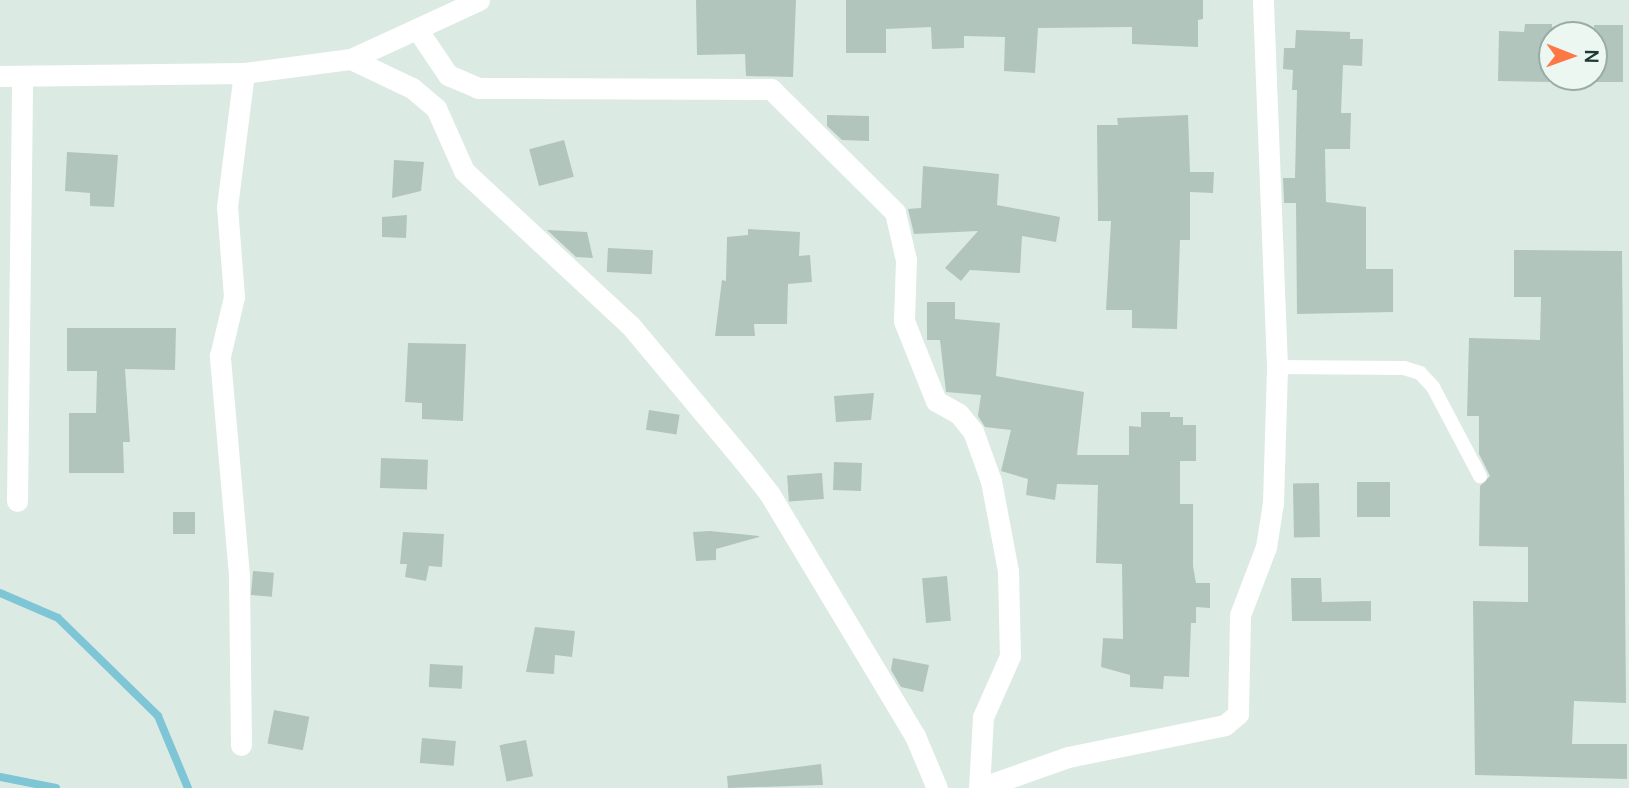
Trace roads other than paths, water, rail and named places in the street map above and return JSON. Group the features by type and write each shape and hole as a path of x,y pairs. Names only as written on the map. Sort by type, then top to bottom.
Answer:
{"street":[{"path":"0,76 244,73 351,59 419,32 480,0"},
{"path":"419,32 448,75 478,88 771,89 895,212 906,260 904,321 936,401 959,414 974,431 991,481 1008,571 1010,656 983,717 979,788 1068,757 1225,725 1238,715 1243,693 1240,615 1272,525 1277,367 1263,0"},
{"path":"351,59 412,88 436,108 464,171 630,325 743,460 769,493 915,736 937,788"},
{"path":"241,745 239,575 220,356 234,297 227,207 244,73"},
{"path":"17,501 22,76"}],"lane":[{"path":"1277,367 1404,368 1420,373 1433,387 1480,476"}],"waterway":[{"path":"0,593 58,618 158,716 188,788"},
{"path":"0,777 56,788"}]}
